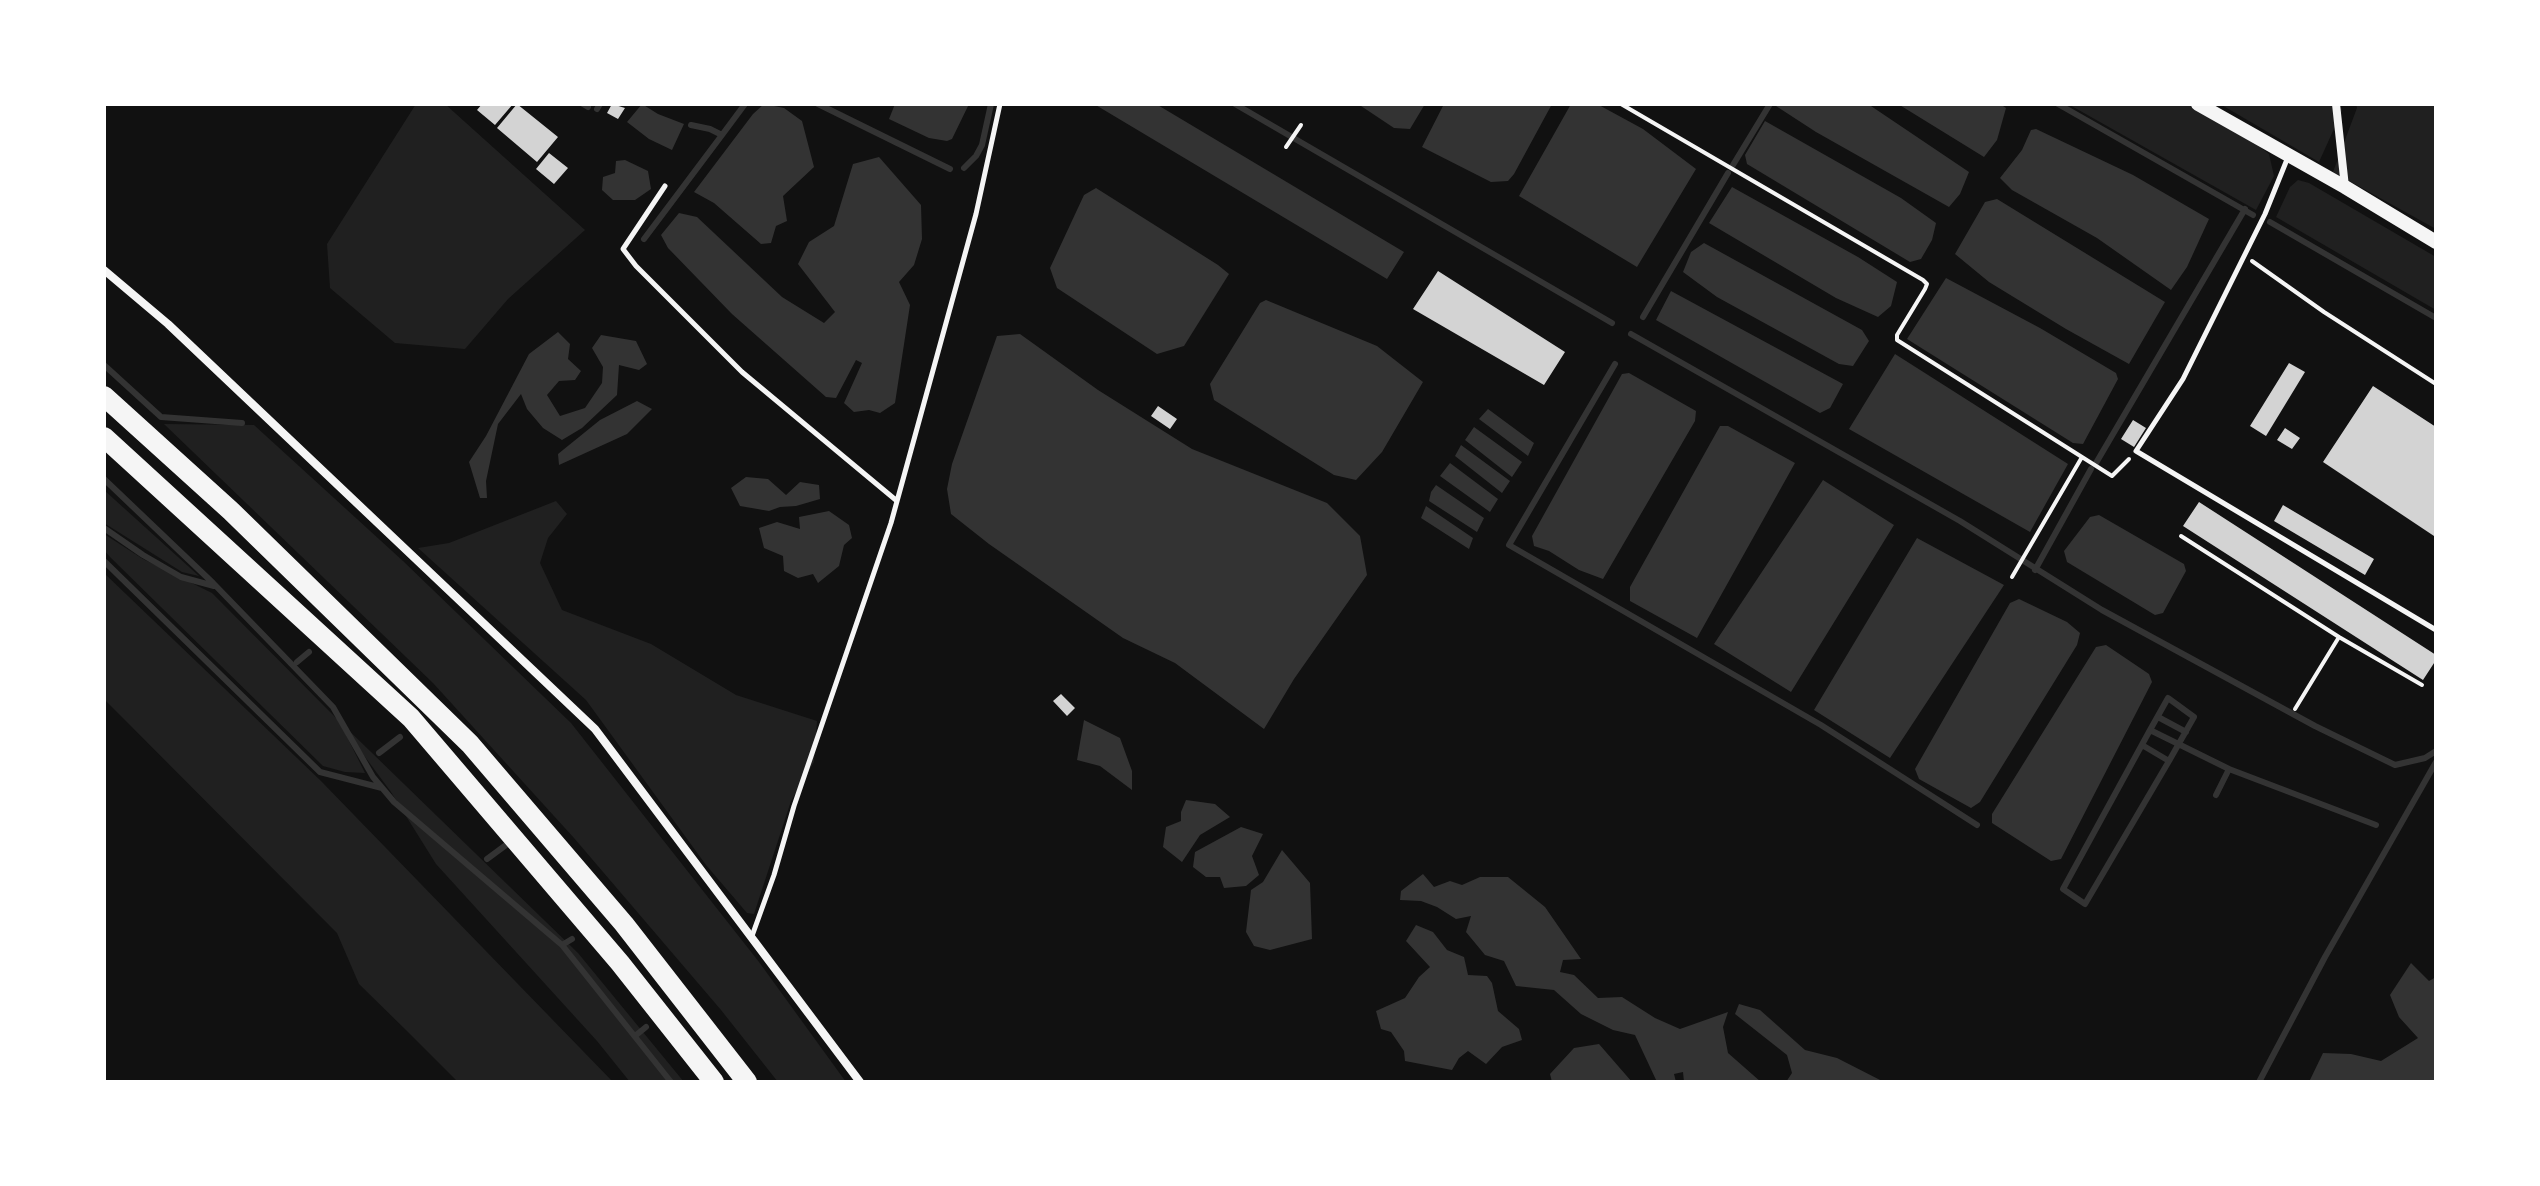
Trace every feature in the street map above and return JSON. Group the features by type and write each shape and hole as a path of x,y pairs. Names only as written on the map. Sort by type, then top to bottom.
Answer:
{"highway":[{"path":"104,396 231,511 470,744 590,882 747,1082"},
{"path":"104,437 411,718 620,963 714,1082"}],"street":[{"path":"2198,104 2436,242"},
{"path":"2336,104 2345,187"},
{"path":"104,270 168,324 595,729 860,1082"}],"lane":[{"path":"752,936 897,501 976,214 1000,104"},
{"path":"2288,156 2265,214 2183,379 2136,451 2436,630"},
{"path":"665,186 623,249 636,266 742,372 897,501"}],"path":[{"path":"1621,104 1923,280 1927,284 1925,289 1897,335 1897,340 2112,476 2136,451"},
{"path":"1286,147 1301,125"},
{"path":"2243,255 2436,384"},
{"path":"2012,577 2082,457"},
{"path":"2181,536 2339,637 2422,685"},
{"path":"2295,709 2339,637"}],"shaded area":[{"path":"416,104 445,104 585,230 508,299 465,349 395,343 330,288 327,244"},
{"path":"642,104 684,124 672,150 649,139 627,122"},
{"path":"764,104 784,108 802,121 814,167 783,196 787,221 776,226 771,243 761,244 714,203 694,192"},
{"path":"895,104 969,104 952,139 947,141 929,138 889,119"},
{"path":"1094,104 1156,104 1404,252 1387,279"},
{"path":"1358,104 1425,104 1410,129 1394,128"},
{"path":"1444,104 1552,104 1514,174 1508,181 1491,182 1422,147"},
{"path":"1571,104 1597,104 1643,129 1696,169 1637,267 1519,196"},
{"path":"1777,104 1868,104 1969,172 1960,194 1949,207 1816,132"},
{"path":"1898,104 2000,104 2006,108 1997,140 1984,157"},
{"path":"2068,104 2189,104 2269,154 2274,176 2256,210"},
{"path":"2220,104 2340,104 2342,111 2319,162"},
{"path":"2356,104 2436,104 2436,229 2333,172"},
{"path":"1765,121 1901,198 1936,223 1932,240 1921,259 1910,262 1747,164 1745,155"},
{"path":"2036,129 2133,175 2209,219 2187,267 2171,290 2097,238 2012,190 2000,178 2022,150 2031,130"},
{"path":"879,157 921,205 922,239 914,265 899,282 910,305 895,403 880,413 869,410 854,412 844,403 862,363 856,360 836,398 826,397 732,314 668,248 661,235 679,213 697,217 782,297 824,323 835,312 798,264 809,242 834,226 853,164"},
{"path":"625,160 648,171 651,189 635,200 613,200 602,190 603,177 615,173 616,161"},
{"path":"2298,180 2309,183 2436,257 2436,310 2276,217 2290,187"},
{"path":"1732,187 1897,282 1891,306 1878,317 1836,298 1709,223"},
{"path":"1096,188 1229,274 1184,346 1157,354 1057,288 1050,268 1084,195"},
{"path":"1997,199 2165,302 2129,364 1989,282 1955,254 1985,202"},
{"path":"1704,243 1862,330 1869,341 1853,366 1839,364 1717,297 1683,272 1691,252"},
{"path":"1946,278 2116,373 2118,379 2083,444 2073,443 1907,339"},
{"path":"1671,291 1843,384 1830,408 1820,413 1656,320"},
{"path":"1266,300 1377,346 1423,382 1382,452 1356,480 1334,475 1214,400 1210,384 1260,303"},
{"path":"558,332 570,344 568,359 581,371 575,380 559,381 547,395 560,416 585,408 602,383 603,367 592,348 601,335 636,341 647,364 639,370 619,365 617,395 582,428 562,440 543,428 527,409 521,394 498,424 486,481 487,498 480,498 469,462 529,354"},
{"path":"1020,334 1098,390 1192,449 1327,503 1360,536 1367,575 1294,679 1264,729 1175,663 1123,638 951,514 947,489 952,464 997,336"},
{"path":"1895,354 2068,464 2030,532 1849,429"},
{"path":"1629,373 1696,411 1695,421 1603,579 1534,546 1532,536 1622,374"},
{"path":"637,401 652,409 627,434 559,465 558,454 600,420"},
{"path":"1488,409 1534,443 1528,456 1479,419"},
{"path":"164,424 254,425 403,561 571,723 759,962 846,1082 778,1082 721,1010 574,838 433,683"},
{"path":"1720,426 1728,426 1795,463 1697,638 1630,601 1630,587"},
{"path":"1474,427 1522,462 1512,477 1465,440"},
{"path":"1461,445 1510,481 1502,493 1455,456"},
{"path":"1450,463 1498,499 1490,512 1440,476"},
{"path":"746,477 768,479 786,495 800,482 819,485 820,499 769,511 740,506 731,488"},
{"path":"1823,480 1894,525 1791,692 1714,644"},
{"path":"1436,485 1484,518 1477,532 1429,501"},
{"path":"104,490 199,576 182,572 104,523"},
{"path":"556,501 567,514 548,538 540,563 562,610 651,644 736,695 817,721 814,762 791,801 754,914 747,913 706,865 586,700 418,548 449,543"},
{"path":"1426,506 1473,538 1469,549 1421,518"},
{"path":"829,511 849,525 852,538 844,545 839,566 818,583 813,574 798,578 784,571 783,556 764,548 759,528 777,522 800,529 799,517"},
{"path":"2099,515 2184,564 2186,571 2163,613 2155,615 2067,562 2064,551 2090,517"},
{"path":"104,534 143,559 212,593 578,953 684,1082 630,1082 597,1041 436,864 391,792 340,723 365,773 323,766 110,557 104,550"},
{"path":"1917,538 2004,585 1890,758 1814,710"},
{"path":"104,573 321,781 613,1082 458,1082 359,984 337,933 104,699"},
{"path":"2019,599 2067,622 2080,633 2077,645 1980,802 1971,808 1919,779 1915,769 2010,603"},
{"path":"2106,645 2149,674 2152,682 2061,859 2051,861 1992,823 1992,814 2096,647"},
{"path":"1084,720 1120,738 1132,771 1132,790 1100,766 1077,760"},
{"path":"1186,800 1215,804 1230,817 1200,835 1182,862 1163,847 1166,827 1181,821"},
{"path":"1241,827 1263,834 1252,856 1259,875 1246,886 1224,888 1220,877 1206,877 1193,867 1195,852"},
{"path":"1282,850 1310,883 1312,939 1270,950 1254,946 1246,932 1251,890 1263,882"},
{"path":"1423,874 1434,887 1450,881 1462,885 1480,877 1508,877 1545,907 1581,959 1563,960 1560,972 1574,975 1598,998 1622,997 1655,1018 1680,1029 1728,1012 1723,1027 1728,1053 1761,1082 1684,1082 1683,1072 1674,1074 1676,1082 1657,1082 1635,1035 1613,1030 1581,1014 1554,990 1516,986 1504,961 1485,955 1466,932 1471,916 1456,919 1421,901 1400,900 1401,891"},
{"path":"1416,925 1433,932 1447,950 1464,957 1468,975 1487,976 1492,983 1498,1011 1519,1029 1522,1040 1502,1047 1486,1064 1468,1051 1452,1070 1405,1061 1404,1051 1391,1032 1381,1029 1376,1011 1405,998 1430,967 1406,941"},
{"path":"2411,963 2429,981 2436,977 2436,1082 2309,1082 2323,1053 2351,1054 2381,1061 2418,1038 2399,1017 2390,995"},
{"path":"1739,1004 1760,1010 1805,1050 1837,1058 1884,1082 1786,1082 1792,1073 1787,1055 1735,1014"},
{"path":"1599,1044 1632,1082 1552,1082 1550,1074 1574,1048"}],"building":[{"path":"482,104 513,104 495,125 477,110"},
{"path":"517,104 558,137 537,162 497,128"},
{"path":"612,104 625,108 618,119 607,113"},
{"path":"549,153 568,168 554,184 536,169"},
{"path":"1438,271 1565,352 1544,385 1413,309"},
{"path":"2289,363 2305,372 2266,436 2250,426"},
{"path":"2373,386 2436,427 2434,536 2323,462"},
{"path":"1158,406 1177,419 1170,429 1151,416"},
{"path":"2133,420 2146,428 2134,447 2121,439"},
{"path":"2285,428 2300,438 2292,449 2277,440"},
{"path":"2199,502 2436,655 2423,680 2183,526"},
{"path":"2283,505 2374,559 2365,575 2274,521"},
{"path":"1061,694 1075,708 1067,716 1053,701"}],"waterway":[{"path":"583,104 588,107"},
{"path":"597,109 600,104"},
{"path":"691,125 722,135 745,104"},
{"path":"818,104 950,169"},
{"path":"964,168 982,145 991,104"},
{"path":"1235,104 1612,323"},
{"path":"1733,165 1770,104"},
{"path":"2058,104 2253,215"},
{"path":"644,239 722,135"},
{"path":"1643,317 1728,173"},
{"path":"2096,463 2245,209"},
{"path":"2270,222 2436,318"},
{"path":"1631,334 1960,521 2102,610 2315,726 2395,765 2425,758 2436,751"},
{"path":"1615,364 1509,545 1821,725 1977,825"},
{"path":"104,365 161,417 242,423"},
{"path":"2035,570 2091,469"},
{"path":"104,479 213,583 333,707 373,777 394,802 562,945 671,1082"},
{"path":"104,528 181,577 214,586"},
{"path":"104,561 320,772 382,788"},
{"path":"297,662 309,652"},
{"path":"2142,745 2169,761 2085,904 2063,889 2150,730 2168,698 2194,717 2169,761"},
{"path":"2158,717 2186,732"},
{"path":"2150,730 2229,769 2376,825"},
{"path":"379,753 400,737"},
{"path":"2259,1082 2325,957 2436,762"},
{"path":"2216,795 2229,769"},
{"path":"487,859 506,845"},
{"path":"562,945 572,939"},
{"path":"635,1036 646,1027"}]}
